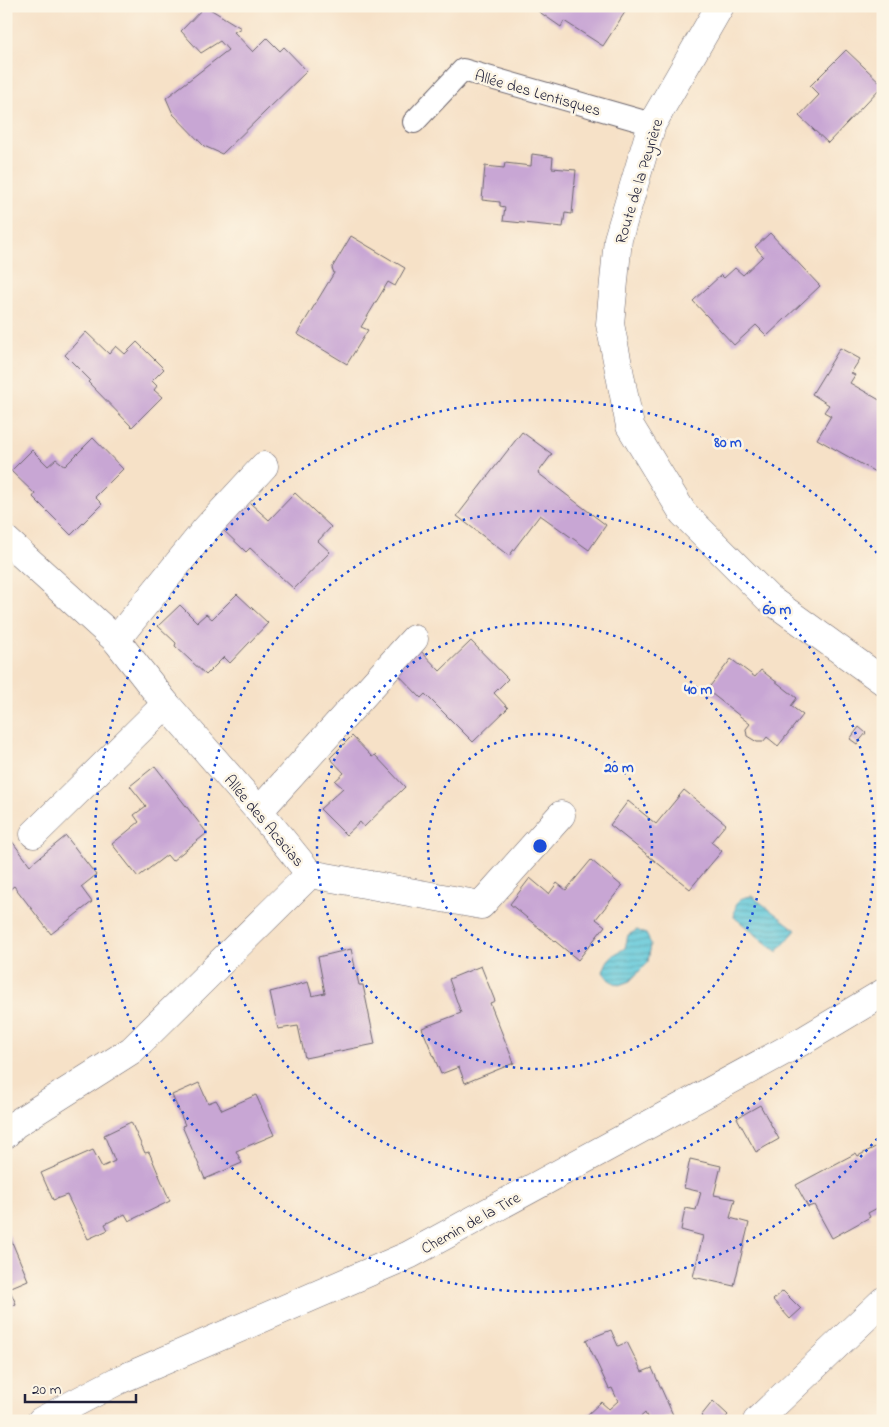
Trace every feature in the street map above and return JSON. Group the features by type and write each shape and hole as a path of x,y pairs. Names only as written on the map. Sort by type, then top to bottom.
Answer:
{"street":[{"name":"Route de la Peyrière","path":"720,6 652,124 618,239 610,324 630,426 683,513 768,598 883,681"},
{"path":"116,640 205,530 264,466"},
{"name":"Allée des Acacias","path":"6,540 116,640 166,704 259,811 310,874 132,1050 14,1125 6,1134"},
{"path":"259,811 414,639"},
{"path":"34,834 166,704"},
{"path":"310,874 481,904 561,815"},
{"name":"Chemin de la Tire","path":"41,1421 117,1381 409,1255 806,1038 883,993"},
{"path":"758,1421 883,1301"}],"lane":[{"name":"Allée des Lentisques","path":"414,122 463,70 652,124"}],"water":[{"path":"752,896 796,930 777,952 734,917 738,902 743,898"},
{"path":"637,930 646,934 651,944 648,962 630,981 619,985 609,980 603,972 611,957 625,948 628,935"}],"building":[{"path":"205,6 241,28 234,32 253,52 267,38 280,51 284,47 307,71 222,154 204,146 173,114 166,98 228,50 220,41 201,53 181,31"},
{"path":"541,6 629,6 603,46 564,21 561,27 538,11"},
{"path":"846,50 883,85 828,143 799,116 819,95 810,86"},
{"path":"532,154 553,157 552,168 576,170 572,214 565,213 563,227 503,221 505,207 500,206 500,202 482,200 485,166 504,168 505,163 531,166"},
{"path":"770,233 820,286 767,336 756,325 734,345 693,301 721,275 724,278 735,268 743,275 763,256 755,247"},
{"path":"351,236 405,268 395,286 388,282 361,327 368,330 347,364 297,334 334,273 332,268"},
{"path":"86,332 109,354 116,346 125,354 137,342 164,369 152,381 157,386 154,390 162,397 132,427 88,382 90,380 65,355"},
{"path":"840,348 860,359 851,373 855,375 850,383 883,402 883,463 877,473 817,439 831,416 824,412 829,405 812,394"},
{"path":"522,432 552,454 538,473 606,525 589,550 540,515 509,556 457,516"},
{"path":"93,438 123,469 95,497 102,504 71,535 33,497 35,494 11,471 32,450 48,466 56,459 65,466"},
{"path":"295,493 331,527 318,541 330,552 294,589 250,548 246,552 216,523 241,495 269,520"},
{"path":"237,594 268,623 230,663 224,657 206,675 175,646 176,643 158,626 180,605 197,622 206,614 212,619"},
{"path":"471,641 508,679 494,693 508,708 473,742 425,694 421,698 394,670 417,647 440,671"},
{"path":"731,659 755,677 761,670 797,698 791,706 803,715 778,746 767,737 763,742 757,742 747,736 746,729 750,724 707,690"},
{"path":"859,727 866,733 857,744 850,739"},
{"path":"352,736 372,757 375,755 405,787 364,827 360,822 346,835 320,809 343,788 335,781 344,773 330,758"},
{"path":"155,766 207,833 172,861 167,855 138,877 112,844 139,822 134,815 146,806 130,786"},
{"path":"684,790 726,824 711,842 722,851 690,889 610,825 628,801 656,824"},
{"path":"8,836 30,865 66,836 96,875 81,887 92,902 51,934 14,886 9,890 6,887 6,837"},
{"path":"591,860 622,886 596,919 605,926 578,960 510,904 530,878 549,894 557,883 566,890"},
{"path":"351,949 359,985 363,985 375,1044 305,1058 298,1026 278,1029 270,992 308,982 312,996 325,993 318,957"},
{"path":"481,966 495,1001 490,1003 514,1063 465,1083 459,1067 441,1074 422,1028 461,1013 449,979"},
{"path":"199,1083 208,1103 216,1100 222,1110 256,1095 274,1135 236,1151 242,1163 205,1179 182,1126 185,1125 172,1095"},
{"path":"760,1105 779,1139 756,1152 737,1118"},
{"path":"131,1122 145,1153 149,1152 170,1201 129,1221 125,1214 105,1224 108,1230 88,1239 67,1195 53,1200 41,1173 93,1150 102,1167 115,1161 104,1135"},
{"path":"883,1143 883,1205 868,1213 870,1217 832,1238 814,1205 808,1207 796,1185 856,1153 858,1156"},
{"path":"690,1159 721,1166 714,1195 735,1199 730,1218 749,1223 734,1286 693,1277 703,1236 681,1230 685,1208 696,1210 701,1192 684,1188"},
{"path":"9,1235 28,1280 9,1288 16,1304 6,1309 6,1236"},
{"path":"783,1291 801,1309 790,1319 773,1300"},
{"path":"611,1330 618,1346 627,1342 642,1372 652,1368 673,1415 659,1421 649,1421 645,1413 636,1421 593,1421 587,1415 601,1402 609,1409 618,1401 612,1388 609,1389 586,1340"},
{"path":"713,1401 728,1415 723,1421 706,1421 701,1416"}]}
